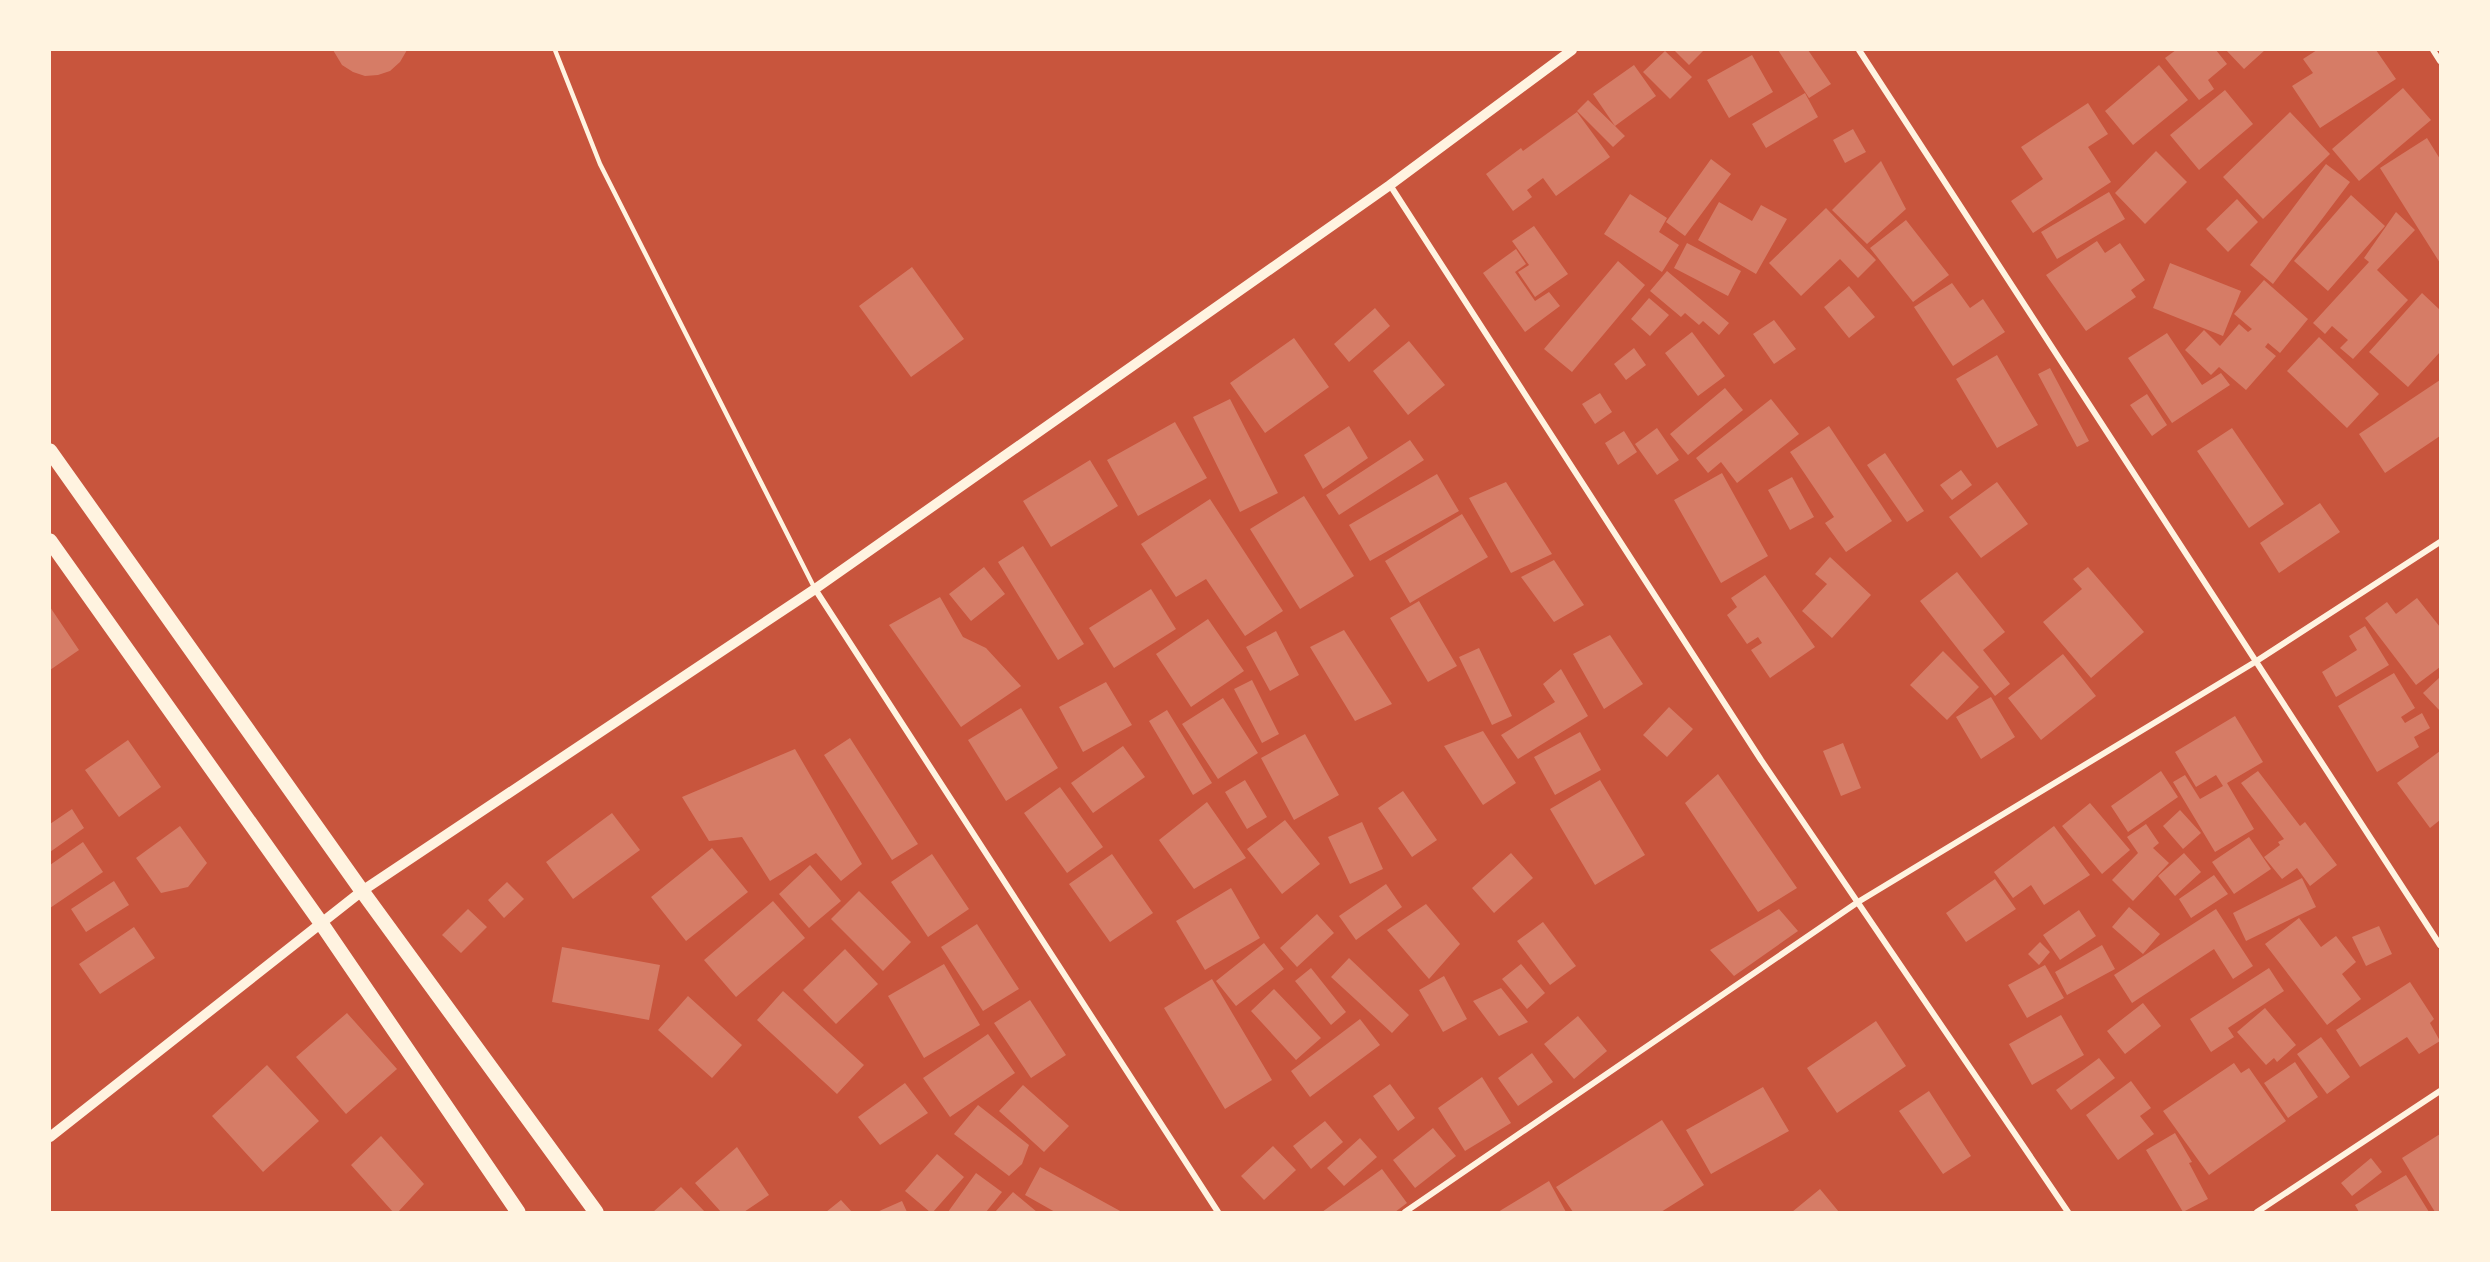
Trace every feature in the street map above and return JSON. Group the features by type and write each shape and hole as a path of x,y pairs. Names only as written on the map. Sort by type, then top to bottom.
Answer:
{"main road":[{"path":"50,451 362,891 596,1212"},
{"path":"50,542 321,923 518,1212"}],"street":[{"path":"50,1137 362,891 815,589 1390,185 1572,50"},
{"path":"1859,50 2440,945"},
{"path":"2433,50 2440,61"},
{"path":"1390,185 1761,760 2068,1212"},
{"path":"1405,1212 1858,902 2255,662 2440,542"},
{"path":"815,589 1218,1212"},
{"path":"2257,1212 2440,1091"}],"lane":[{"path":"555,50 600,165 815,589"}],"building":[{"path":"333,50 407,50 400,62 390,71 365,76 342,65"},
{"path":"1674,50 1704,50 1689,65"},
{"path":"1778,50 1808,50 1831,84 1809,98"},
{"path":"2176,50 2216,50 2227,64 2208,80 2214,89 2199,100 2165,58"},
{"path":"2226,50 2265,50 2244,69"},
{"path":"2317,50 2376,50 2396,79 2320,128 2292,86 2313,73 2303,59"},
{"path":"1665,51 1692,77 1670,99 1643,72"},
{"path":"1752,55 1773,92 1729,118 1707,80"},
{"path":"1634,65 1656,96 1615,126 1593,94"},
{"path":"2159,65 2188,100 2133,145 2105,111"},
{"path":"2403,88 2431,120 2359,181 2332,149"},
{"path":"2225,90 2253,124 2199,170 2170,135"},
{"path":"1805,93 1818,117 1766,148 1752,124"},
{"path":"1588,100 1625,136 1613,147 1577,111"},
{"path":"2088,103 2108,134 2088,147 2111,182 2033,233 2011,201 2043,179 2021,147"},
{"path":"1577,112 1610,157 1556,196 1543,178 1527,190 1532,197 1513,211 1486,174 1521,148 1523,151"},
{"path":"2290,112 2330,154 2263,219 2223,177"},
{"path":"1853,129 1866,152 1845,163 1833,140"},
{"path":"2427,138 2440,159 2440,263 2380,168"},
{"path":"2156,151 2187,182 2145,224 2115,193"},
{"path":"1711,159 1731,174 1685,236 1666,222"},
{"path":"1881,161 1906,209 1867,244 1832,210"},
{"path":"2326,164 2350,182 2273,284 2250,265"},
{"path":"2109,192 2125,219 2057,259 2041,232"},
{"path":"1630,194 1667,218 1659,232 1679,245 1662,272 1604,234"},
{"path":"2351,195 2385,226 2328,291 2294,261"},
{"path":"2237,199 2258,222 2228,252 2206,229"},
{"path":"1719,202 1752,221 1761,205 1787,219 1756,274 1698,240"},
{"path":"1826,208 1876,260 1858,278 1840,259 1801,296 1769,263"},
{"path":"2396,212 2415,230 2377,270 2408,300 2353,359 2340,348 2348,340 2332,326 2325,334 2313,323 2369,262 2364,258"},
{"path":"1906,220 1949,275 1913,302 1870,248"},
{"path":"1534,226 1568,274 1535,297 1518,272 1529,265 1512,241"},
{"path":"2097,241 2105,253 2120,243 2145,280 2131,290 2136,297 2086,331 2046,275"},
{"path":"1687,243 1741,271 1728,296 1674,268"},
{"path":"1516,249 1526,264 1515,272 1535,301 1549,292 1560,306 1525,332 1483,273"},
{"path":"1618,261 1645,285 1572,372 1544,349"},
{"path":"2170,263 2241,291 2223,336 2153,308"},
{"path":"912,267 964,339 911,377 859,306"},
{"path":"1667,271 1729,323 1719,335 1703,321 1699,325 1685,313 1681,317 1650,291"},
{"path":"2264,280 2308,319 2280,353 2268,343 2265,347 2276,356 2246,390 2219,367 2211,375 2185,350 2204,330 2220,346 2239,324 2248,332 2252,329 2234,314"},
{"path":"1952,283 1970,308 1983,299 2005,332 1953,366 1914,307"},
{"path":"1849,286 1875,317 1849,338 1824,307"},
{"path":"2422,293 2440,310 2440,352 2408,387 2369,352"},
{"path":"1649,298 1669,315 1650,336 1631,319"},
{"path":"1375,308 1390,326 1349,362 1334,344"},
{"path":"1774,320 1796,349 1774,364 1753,334"},
{"path":"1692,332 1725,376 1698,396 1665,353"},
{"path":"2167,333 2202,385 2221,373 2230,385 2172,423 2128,358"},
{"path":"2319,337 2379,394 2347,428 2287,371"},
{"path":"1294,338 1329,387 1265,433 1230,383"},
{"path":"1409,341 1445,385 1408,415 1373,371"},
{"path":"1634,348 1646,365 1626,380 1614,364"},
{"path":"1997,355 2038,425 1997,448 1956,379"},
{"path":"2050,368 2089,441 2077,447 2038,374"},
{"path":"2440,380 2440,436 2385,473 2359,434"},
{"path":"1725,388 1743,410 1688,455 1670,434"},
{"path":"1600,393 1612,412 1595,424 1582,404"},
{"path":"2147,394 2167,425 2152,436 2130,405"},
{"path":"1230,399 1278,493 1240,512 1193,417"},
{"path":"1771,399 1799,434 1737,483 1721,462 1708,473 1696,458"},
{"path":"1175,422 1207,478 1138,516 1107,460"},
{"path":"1349,426 1368,458 1323,489 1304,455"},
{"path":"1829,426 1892,521 1846,552 1825,523 1834,517 1790,452"},
{"path":"1657,428 1679,460 1657,475 1635,444"},
{"path":"2232,428 2284,504 2249,528 2197,451"},
{"path":"1624,431 1637,452 1618,465 1605,443"},
{"path":"1410,440 1424,460 1339,515 1326,495"},
{"path":"1885,453 1924,511 1907,522 1867,465"},
{"path":"1090,460 1118,506 1051,547 1023,501"},
{"path":"1961,470 1972,485 1952,500 1940,485"},
{"path":"1722,473 1768,556 1721,583 1674,500"},
{"path":"1437,474 1459,511 1370,561 1349,525"},
{"path":"1792,477 1814,517 1790,530 1768,490"},
{"path":"1506,482 1552,554 1511,573 1469,498"},
{"path":"1997,482 2028,524 1981,558 1949,517"},
{"path":"1304,496 1354,576 1300,609 1250,529"},
{"path":"1210,499 1283,611 1245,636 1206,579 1176,597 1141,544"},
{"path":"2320,503 2340,532 2279,573 2260,543"},
{"path":"1462,514 1488,557 1410,603 1385,561"},
{"path":"1023,546 1084,644 1058,660 998,562"},
{"path":"1830,557 1871,595 1832,638 1802,611 1827,584 1815,574"},
{"path":"1554,560 1584,605 1554,622 1521,577"},
{"path":"984,567 1005,594 971,621 949,594"},
{"path":"2088,567 2144,632 2091,678 2043,622 2082,589 2073,579"},
{"path":"1957,572 2005,632 1983,650 2010,684 1995,696 1920,601"},
{"path":"1765,575 1815,647 1770,678 1751,650 1762,643 1758,637 1747,644 1727,615 1737,607 1731,598"},
{"path":"1151,589 1176,629 1114,668 1089,628"},
{"path":"940,597 963,637 986,648 1021,686 961,727 889,625"},
{"path":"2417,598 2440,627 2440,667 2416,685 2365,618 2387,602 2396,614"},
{"path":"1419,601 1457,666 1428,682 1390,618"},
{"path":"50,607 79,650 50,670"},
{"path":"1208,619 1244,671 1191,707 1156,654"},
{"path":"2365,626 2389,665 2336,697 2322,672 2357,650 2349,636"},
{"path":"1344,630 1392,704 1355,721 1310,647"},
{"path":"1276,631 1299,675 1270,691 1246,647"},
{"path":"1610,635 1643,684 1604,709 1573,654"},
{"path":"1479,648 1512,716 1492,725 1459,657"},
{"path":"1943,651 1979,687 1947,720 1910,685"},
{"path":"2063,654 2096,696 2041,740 2008,698"},
{"path":"1561,669 1588,716 1518,759 1501,735 1555,702 1543,684"},
{"path":"2394,673 2415,708 2401,717 2405,723 2422,713 2430,728 2414,737 2419,747 2377,772 2338,706"},
{"path":"2440,677 2440,711 2423,693"},
{"path":"1252,680 1279,734 1262,743 1234,689"},
{"path":"1106,682 1132,725 1083,752 1059,707"},
{"path":"1991,697 2015,737 1981,759 1956,717"},
{"path":"1223,698 1258,753 1218,779 1182,724"},
{"path":"1669,707 1693,729 1667,757 1643,735"},
{"path":"1021,708 1058,768 1006,801 968,740"},
{"path":"1167,710 1212,783 1193,795 1149,721"},
{"path":"2235,716 2263,762 2227,783 2254,829 2215,852 2173,782 2185,775 2200,799 2223,786 2216,775 2196,787 2175,752"},
{"path":"1483,731 1516,783 1483,805 1444,746"},
{"path":"1580,732 1601,770 1555,795 1534,757"},
{"path":"1305,734 1339,795 1294,820 1261,758"},
{"path":"850,738 918,844 892,860 824,755"},
{"path":"128,740 161,787 119,817 85,770"},
{"path":"1843,743 1861,788 1841,796 1823,751"},
{"path":"1123,746 1145,777 1093,813 1071,783"},
{"path":"795,749 862,864 841,881 816,853 770,881 742,837 709,841 682,797"},
{"path":"2440,751 2440,820 2430,828 2397,783"},
{"path":"2161,771 2178,797 2128,832 2111,806"},
{"path":"2258,771 2300,826 2305,822 2337,865 2310,886 2297,868 2282,879 2264,857 2284,839 2241,783"},
{"path":"1718,774 1797,888 1758,912 1685,803"},
{"path":"1245,780 1267,817 1247,829 1225,792"},
{"path":"1600,780 1645,855 1595,885 1550,809"},
{"path":"1060,787 1103,847 1067,873 1024,813"},
{"path":"1403,791 1437,840 1412,857 1378,808"},
{"path":"1207,802 1246,858 1194,889 1159,840"},
{"path":"2090,803 2130,850 2102,874 2062,826"},
{"path":"72,809 84,828 50,852 50,824"},
{"path":"2180,810 2201,833 2183,849 2163,826"},
{"path":"612,813 640,850 573,899 546,862"},
{"path":"1285,820 1320,864 1282,894 1247,849"},
{"path":"1362,822 1383,869 1350,884 1328,837"},
{"path":"2146,824 2159,843 2153,848 2169,863 2133,901 2112,880 2138,853 2127,837"},
{"path":"180,826 207,863 188,887 161,893 136,858"},
{"path":"2054,826 2090,875 2044,905 2031,885 2013,898 1994,872"},
{"path":"2249,837 2271,869 2234,894 2212,862"},
{"path":"83,842 103,872 50,908 50,865"},
{"path":"712,848 748,892 686,941 651,897"},
{"path":"1511,853 1533,878 1494,913 1472,888"},
{"path":"2184,853 2201,872 2175,896 2158,876"},
{"path":"932,854 969,909 928,937 891,882"},
{"path":"1112,854 1153,913 1110,942 1069,884"},
{"path":"810,865 841,901 809,928 779,894"},
{"path":"2214,875 2228,894 2191,918 2179,899"},
{"path":"2302,878 2316,907 2246,941 2233,913"},
{"path":"1995,879 2016,909 1966,942 1946,913"},
{"path":"114,881 129,905 86,932 71,909"},
{"path":"507,882 524,899 504,918 488,900"},
{"path":"1386,884 1402,907 1356,940 1339,916"},
{"path":"1231,888 1260,938 1205,970 1176,921"},
{"path":"859,891 911,942 883,971 831,919"},
{"path":"773,901 805,938 736,997 704,960"},
{"path":"1426,904 1460,944 1429,979 1387,930"},
{"path":"2129,907 2160,934 2143,954 2112,927"},
{"path":"468,909 487,927 461,953 442,935"},
{"path":"1779,909 1798,931 1734,976 1710,950"},
{"path":"2216,909 2253,966 2233,979 2214,949 2132,1003 2114,975"},
{"path":"2079,910 2096,936 2060,960 2043,935"},
{"path":"1317,914 1334,933 1297,967 1280,948"},
{"path":"2299,918 2321,947 2336,936 2356,962 2342,974 2361,999 2327,1025 2265,944"},
{"path":"1543,922 1576,966 1550,985 1517,941"},
{"path":"977,924 1019,989 983,1011 941,947"},
{"path":"2379,926 2392,954 2366,966 2352,937"},
{"path":"134,927 155,958 100,994 79,964"},
{"path":"2040,942 2050,952 2039,965 2028,954"},
{"path":"1264,943 1284,969 1236,1006 1216,981"},
{"path":"2102,945 2115,969 2067,995 2055,972"},
{"path":"562,947 660,965 649,1020 552,1002"},
{"path":"845,949 878,984 836,1024 803,990"},
{"path":"1349,958 1409,1015 1392,1033 1331,977"},
{"path":"944,964 980,1025 924,1058 888,996"},
{"path":"1521,964 1545,993 1527,1009 1502,979"},
{"path":"2045,965 2064,998 2027,1018 2008,985"},
{"path":"1311,968 1346,1012 1331,1025 1295,981"},
{"path":"2269,968 2284,991 2228,1028 2234,1037 2211,1052 2190,1019"},
{"path":"1444,976 1467,1019 1443,1032 1419,990"},
{"path":"1212,979 1272,1080 1225,1109 1164,1008"},
{"path":"2410,982 2434,1019 2430,1023 2440,1041 2419,1054 2407,1037 2360,1067 2336,1030"},
{"path":"1501,988 1528,1022 1499,1036 1473,1001"},
{"path":"1274,989 1321,1038 1296,1060 1251,1011"},
{"path":"783,991 864,1065 837,1094 757,1020"},
{"path":"688,996 742,1045 712,1078 658,1030"},
{"path":"1030,1000 1066,1055 1031,1078 994,1023"},
{"path":"2143,1003 2161,1026 2125,1054 2107,1031"},
{"path":"2265,1008 2296,1045 2277,1062 2274,1058 2266,1065 2237,1032"},
{"path":"347,1013 397,1069 346,1114 296,1057"},
{"path":"2061,1015 2084,1055 2032,1085 2009,1044"},
{"path":"1578,1016 1607,1051 1574,1079 1544,1044"},
{"path":"1360,1019 1380,1045 1310,1097 1291,1071"},
{"path":"1876,1021 1906,1066 1837,1113 1807,1068"},
{"path":"988,1034 1015,1073 950,1117 923,1078"},
{"path":"2321,1037 2350,1077 2327,1094 2297,1054"},
{"path":"1532,1053 1553,1082 1518,1106 1498,1078"},
{"path":"2099,1058 2115,1078 2071,1110 2056,1090"},
{"path":"2295,1062 2318,1097 2288,1118 2264,1083"},
{"path":"2234,1063 2241,1073 2249,1068 2286,1121 2209,1175 2163,1111"},
{"path":"267,1065 319,1121 263,1172 212,1116"},
{"path":"1482,1077 1511,1123 1465,1151 1438,1108"},
{"path":"2131,1081 2151,1108 2140,1116 2154,1134 2118,1160 2086,1115"},
{"path":"905,1083 928,1113 880,1145 858,1117"},
{"path":"1390,1084 1415,1118 1398,1131 1373,1096"},
{"path":"1023,1085 1069,1126 1044,1152 999,1111"},
{"path":"1763,1087 1789,1131 1711,1174 1686,1130"},
{"path":"1929,1091 1971,1156 1943,1174 1899,1111"},
{"path":"978,1105 1029,1145 1022,1164 1009,1176 954,1134"},
{"path":"1662,1120 1704,1185 1661,1212 1573,1212 1556,1187"},
{"path":"1325,1121 1343,1142 1311,1169 1293,1146"},
{"path":"1433,1128 1456,1156 1415,1188 1393,1160"},
{"path":"2175,1133 2192,1162 2189,1163 2208,1199 2183,1212 2146,1150"},
{"path":"2440,1134 2440,1212 2435,1212 2402,1158"},
{"path":"381,1136 424,1184 398,1212 393,1212 351,1165"},
{"path":"1360,1138 1377,1157 1344,1186 1327,1168"},
{"path":"1273,1146 1296,1170 1264,1200 1241,1176"},
{"path":"737,1147 769,1195 744,1212 721,1212 695,1183"},
{"path":"937,1154 964,1177 933,1212 930,1212 905,1191"},
{"path":"2371,1158 2382,1172 2352,1196 2341,1183"},
{"path":"1040,1167 1122,1212 1055,1212 1025,1195"},
{"path":"1382,1169 1407,1203 1395,1212 1322,1212"},
{"path":"976,1173 1002,1192 986,1212 948,1212"},
{"path":"2406,1175 2429,1212 2359,1212 2355,1205"},
{"path":"1549,1181 1566,1212 1498,1212"},
{"path":"681,1187 705,1212 653,1212"},
{"path":"1820,1189 1839,1212 1792,1212"},
{"path":"1013,1192 1037,1212 995,1212"},
{"path":"841,1200 852,1212 826,1212"},
{"path":"902,1201 907,1212 877,1212"}]}
